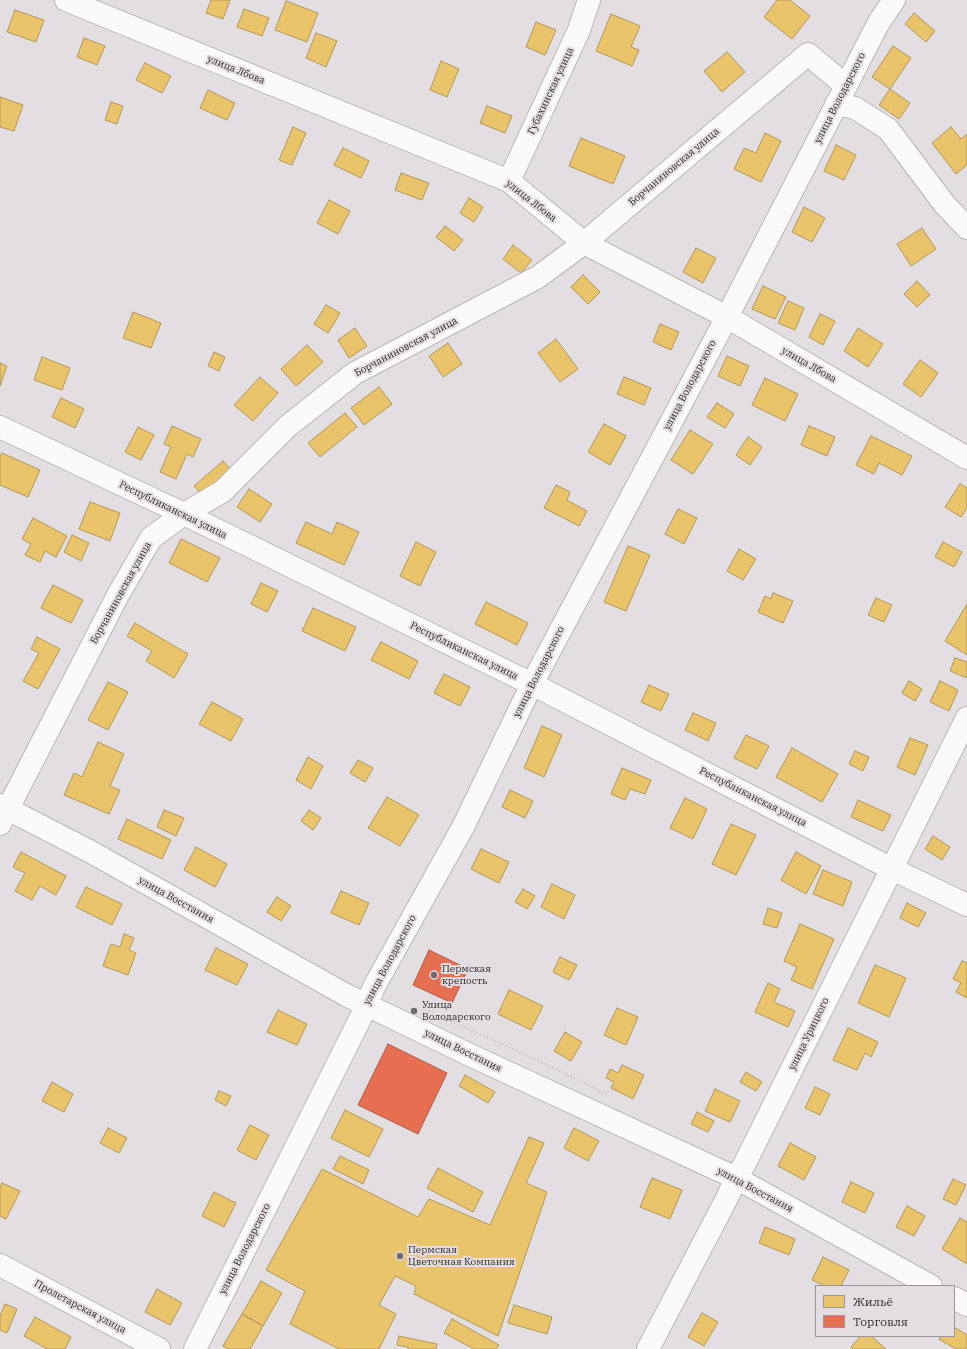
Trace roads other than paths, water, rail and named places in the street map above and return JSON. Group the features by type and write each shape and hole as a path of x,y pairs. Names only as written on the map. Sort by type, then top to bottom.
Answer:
{"street":[{"name":"улица Лбова","path":"66,0 509,181 584,243 726,317 967,458"},
{"name":"Губахинская улица","path":"509,181 579,30 589,0"},
{"name":"улица Володарского","path":"195,1349 375,985 463,826 532,684 726,317 879,22 894,0"},
{"name":"Борчаниновская улица","path":"2,812 150,538 184,514 223,491 288,426 355,373 538,277 584,243 808,54 841,95"},
{"path":"841,95 855,108 888,129 945,205 967,228"},
{"name":"Республиканская улица","path":"0,427 184,514 532,684 892,869 967,905"},
{"name":"улица Урицкого","path":"648,1349 744,1165 967,718"},
{"name":"улица Восстания","path":"2,812 91,852 366,1005 472,1056 736,1178 929,1285"},
{"name":"Пролетарская улица","path":"0,1265 159,1349"},
{"path":"955,1299 967,1305"}],"place":[{"name":"Пермская крепость","path":"434,975"},
{"name":"Улица Володарского","path":"414,1011"},
{"name":"Пермская Цветочная Компания","path":"400,1256"}]}
